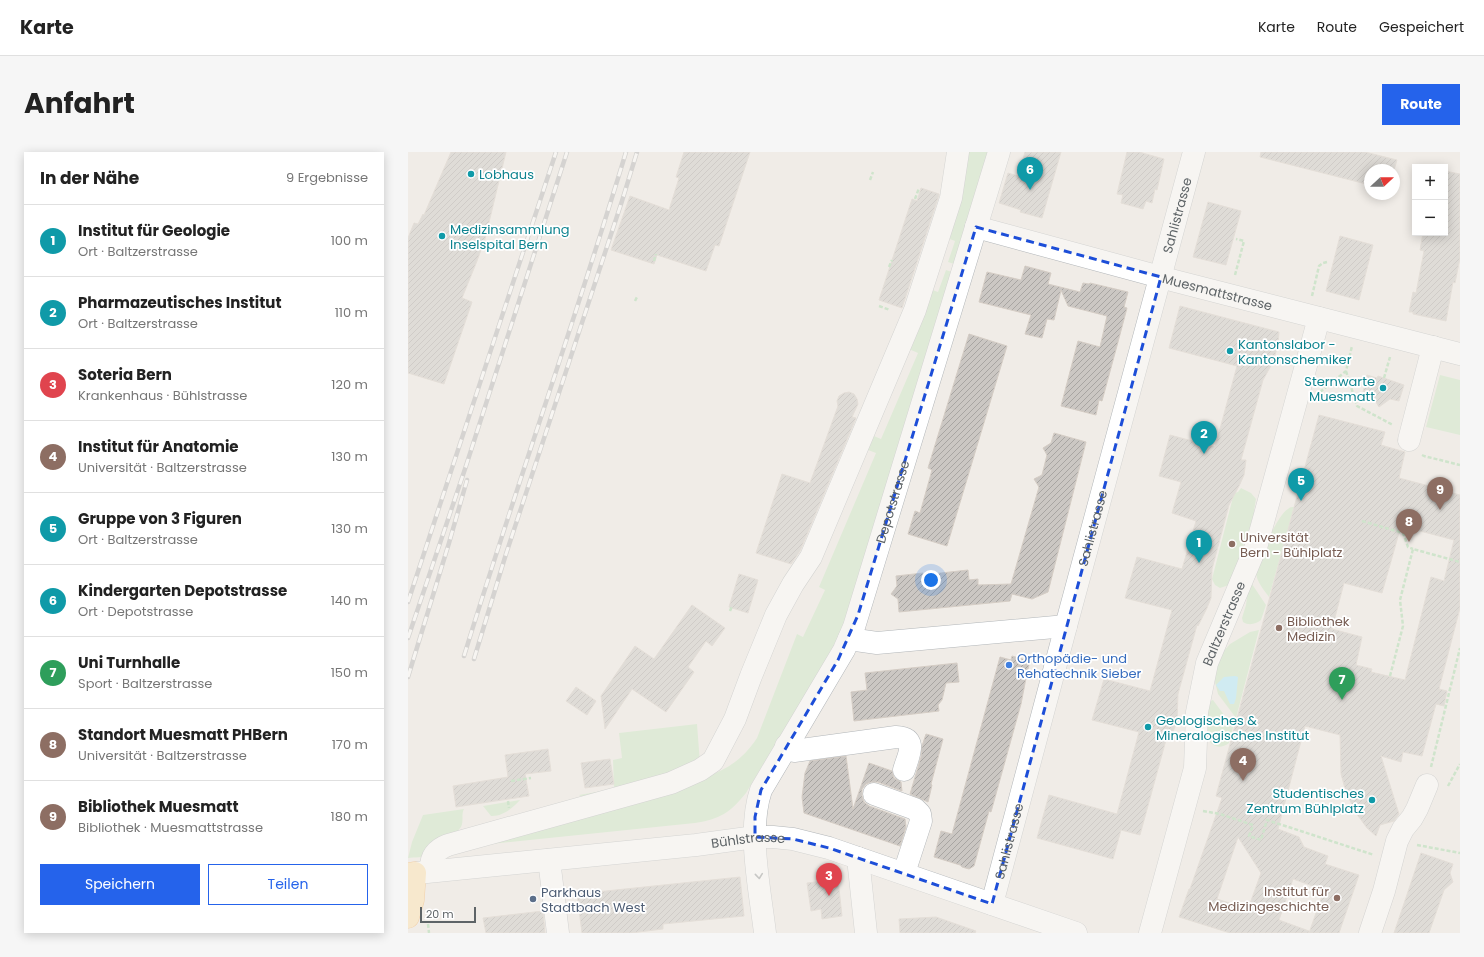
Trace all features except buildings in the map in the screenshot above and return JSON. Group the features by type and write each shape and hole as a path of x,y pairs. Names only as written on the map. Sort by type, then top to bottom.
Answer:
{"main road":[{"path":"408,917 418,873"}],"street":[{"path":"418,873 442,847 671,783 700,770 713,761 735,719 776,615 793,584 811,557 913,315 952,198 958,152"},
{"name":"Depotstrasse","path":"765,933 755,837 757,803 761,790 849,640 858,616 999,152"},
{"name":"Sahlistrasse","path":"992,904 1194,152"},
{"name":"Muesmattstrasse","path":"976,227 1161,277 1460,354"},
{"name":"Baltzerstrasse","path":"1150,933 1196,768 1197,712 1207,663 1257,544 1319,318"},
{"path":"1410,436 1433,347"},
{"path":"849,640 877,643 1066,626"},
{"path":"786,746 794,751 896,737 903,738 909,741 911,748 904,770"},
{"path":"1370,933 1384,891 1394,851 1403,828 1412,818 1427,785"},
{"path":"874,794 915,809 920,814 921,821 904,873"},
{"name":"Bühlstrasse","path":"418,873 696,845 755,837 793,839 829,848 1076,933"},
{"path":"858,858 866,933"},
{"path":"549,860 558,933"}],"path":[{"path":"870,180 873,172"},
{"path":"915,199 919,188"},
{"path":"1235,278 1244,241 1236,239"},
{"path":"654,261 656,254"},
{"path":"889,267 892,260"},
{"path":"1311,297 1319,266 1322,263 1327,262"},
{"path":"636,301 637,297"},
{"path":"879,306 890,310"},
{"path":"1352,345 1346,371 1357,406 1401,429 1410,436 1424,456 1460,465"},
{"path":"1384,378 1390,359"},
{"path":"1316,395 1346,371"},
{"path":"1362,521 1403,533 1408,547 1460,562"},
{"path":"1390,676 1403,626 1400,600 1413,549"},
{"path":"730,611 732,606"},
{"path":"1427,785 1460,648"},
{"path":"1456,666 1460,668"},
{"path":"511,781 531,778"},
{"path":"1201,811 1220,814 1253,825 1249,836 1261,840 1267,820 1394,851 1460,853"}],"highlighted area":[{"path":"976,227 1161,277 992,904 829,848 793,839 755,837 755,817 761,790 838,660 858,615"}],"green space":[{"path":"962,152 988,152 954,264 948,262 955,241 944,237"},
{"path":"946,270 952,272 843,627 830,653 746,793 735,806 724,814 695,823 461,847 706,777 735,762 747,751 757,738 797,634 803,637 825,590 819,587 876,453 868,450 874,436 881,439 918,353 904,347 927,288 938,292"},
{"path":"1440,375 1460,380 1460,435 1426,427"},
{"path":"1241,488 1251,493 1256,499 1254,511 1255,522 1247,533 1241,557 1229,585 1220,588 1215,585 1212,579 1234,493 1238,492"},
{"path":"1294,507 1269,597 1257,579 1257,566 1279,519 1289,508"},
{"path":"1252,584 1266,605 1261,620 1250,624 1243,622 1242,618 1248,590"},
{"path":"1259,630 1236,718 1218,694 1213,674 1221,654 1230,644 1250,632"},
{"path":"1213,700 1233,727 1229,743 1225,746 1220,747 1213,745 1206,735 1205,731 1210,701"},
{"path":"697,724 700,763 594,804 579,795 614,789 613,760 622,758 619,733"},
{"path":"520,800 507,811 495,816 491,816 483,806"},
{"path":"464,809 461,827 441,847 428,856 408,858 412,842 423,815"}],"water":[{"path":"1224,677 1238,677 1236,698 1234,704 1230,704 1224,691 1220,691 1216,685"}],"railway":[{"path":"408,602 556,152"},
{"path":"408,638 465,469 567,152"},
{"path":"464,656 626,152"},
{"path":"474,659 506,554 637,152"},
{"path":"408,677 467,480"}],"place":[{"name":"Lobhaus","path":"471,174"},
{"name":"Kindergarten Depotstrasse","path":"1030,190"},
{"name":"Medizinsammlung Inselspital Bern","path":"442,236"},
{"name":"Kantonslabor - Kantonschemiker","path":"1230,351"},
{"name":"Sternwarte Muesmatt","path":"1383,388"},
{"name":"Pharmazeutisches Institut","path":"1204,454"},
{"name":"Gruppe von 3 Figuren","path":"1301,501"},
{"name":"Bibliothek Muesmatt","path":"1440,510"},
{"name":"Standort Muesmatt PHBern","path":"1409,542"},
{"name":"Universität Bern - Bühlplatz","path":"1232,544"},
{"name":"Institut für Geologie","path":"1199,563"},
{"name":"Bibliothek Medizin","path":"1279,628"},
{"name":"Orthopädie- und Rehatechnik Sieber","path":"1009,665"},
{"name":"Uni Turnhalle","path":"1342,700"},
{"name":"Geologisches & Mineralogisches Institut","path":"1148,727"},
{"name":"Institut für Anatomie","path":"1243,781"},
{"name":"Studentisches Zentrum Bühlplatz","path":"1372,800"},
{"name":"Soteria Bern","path":"829,896"},
{"name":"Institut für Medizingeschichte","path":"1337,898"},
{"name":"Parkhaus Stadtbach West","path":"533,899"}]}
